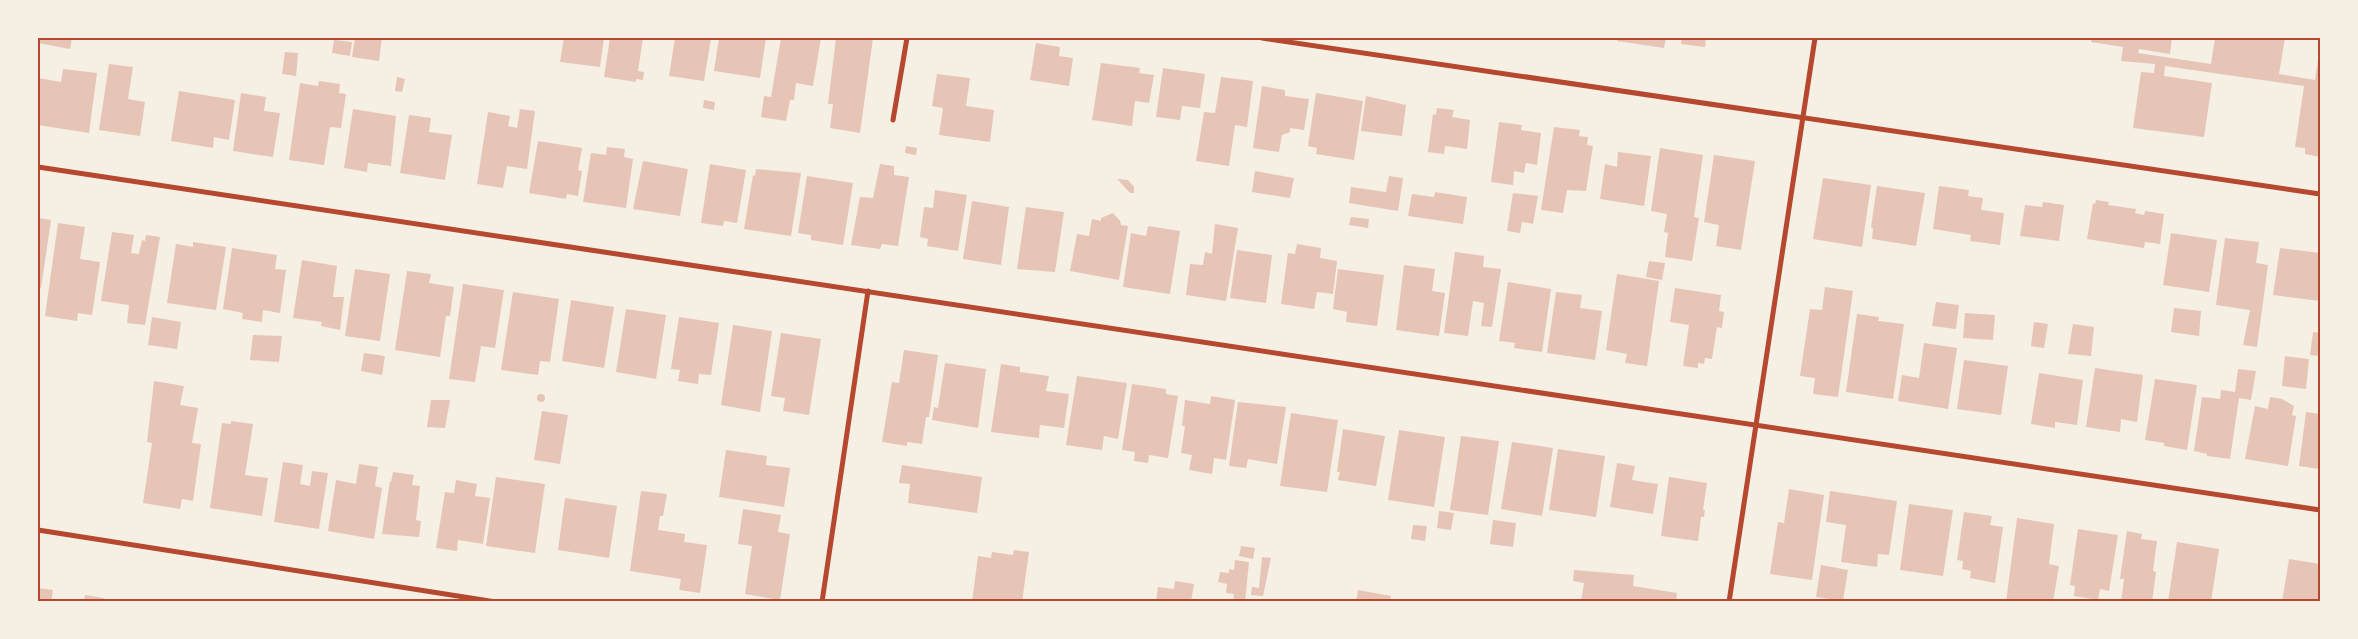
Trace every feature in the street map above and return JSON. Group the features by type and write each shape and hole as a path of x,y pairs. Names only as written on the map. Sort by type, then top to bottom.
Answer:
{"street":[{"path":"893,120 907,38"},
{"path":"1262,38 2320,194"},
{"path":"1730,602 1815,38"},
{"path":"38,167 2320,510"},
{"path":"822,602 868,292"},
{"path":"38,530 496,602"}],"building":[{"path":"38,38 72,38 70,49 38,43"},
{"path":"355,38 382,38 379,61 352,57"},
{"path":"564,38 604,38 600,67 560,62"},
{"path":"610,38 643,38 638,71 644,72 643,80 636,79 636,82 604,77"},
{"path":"675,38 711,38 704,81 669,76"},
{"path":"719,38 766,38 760,78 714,71"},
{"path":"781,38 821,38 813,86 796,83 794,100 790,100 786,121 761,117 764,96 771,97"},
{"path":"836,38 873,38 860,133 830,128 833,104 828,104"},
{"path":"1617,38 1666,38 1664,48 1617,41"},
{"path":"1682,38 1706,38 1705,47 1681,44"},
{"path":"2092,38 2172,38 2170,54 2139,49 2138,53 2211,64 2215,38 2285,38 2279,74 2315,80 2320,47 2320,157 2305,154 2305,148 2295,147 2304,86 2165,66 2164,76 2212,83 2204,137 2133,128 2141,72 2154,73 2155,64 2121,61 2123,47 2091,42"},
{"path":"334,40 352,42 350,56 332,53"},
{"path":"1036,43 1060,47 1059,56 1073,58 1069,86 1030,80"},
{"path":"285,52 298,53 296,76 282,74"},
{"path":"1101,63 1140,68 1139,73 1154,75 1149,103 1135,101 1132,126 1092,120"},
{"path":"109,64 133,67 128,99 145,102 140,136 99,130"},
{"path":"1163,68 1205,74 1200,108 1182,106 1180,120 1156,117"},
{"path":"63,69 97,73 89,133 38,125 38,78 61,82"},
{"path":"937,74 970,78 966,106 994,110 990,142 939,135 943,108 932,106"},
{"path":"397,77 405,79 402,92 395,91"},
{"path":"1221,77 1253,81 1247,127 1235,125 1229,166 1196,161 1204,112 1215,113"},
{"path":"319,81 340,84 339,93 346,94 341,128 330,127 324,165 289,160 300,83 318,86"},
{"path":"1262,86 1285,90 1285,96 1309,99 1304,130 1290,128 1290,132 1282,135 1279,152 1253,148"},
{"path":"179,91 235,100 229,140 214,137 213,148 171,141"},
{"path":"241,93 266,97 264,111 280,113 273,157 233,151"},
{"path":"1316,93 1363,101 1354,160 1316,154 1317,148 1308,146"},
{"path":"1366,96 1406,105 1402,136 1361,131"},
{"path":"704,100 715,102 714,110 703,108"},
{"path":"1437,108 1454,110 1452,117 1470,120 1467,149 1445,146 1444,154 1428,152 1433,114 1436,115"},
{"path":"353,109 396,116 391,166 368,163 367,172 344,168"},
{"path":"520,109 535,111 527,169 507,166 503,188 477,184 488,112 510,116 508,126 517,128"},
{"path":"409,115 431,118 429,132 452,135 445,180 400,173"},
{"path":"1499,122 1522,125 1521,130 1541,133 1537,165 1526,163 1524,173 1514,171 1513,185 1491,182"},
{"path":"1554,127 1580,130 1579,136 1588,137 1587,145 1593,146 1586,191 1567,190 1563,213 1541,210"},
{"path":"538,141 582,148 578,170 582,171 578,196 567,194 566,199 529,193"},
{"path":"906,146 917,148 916,155 905,153"},
{"path":"607,147 625,149 624,157 633,159 626,208 583,202 591,153 606,155"},
{"path":"1660,148 1703,155 1694,217 1699,218 1692,261 1665,257 1668,233 1664,232 1667,214 1651,211"},
{"path":"1618,152 1651,156 1644,206 1600,199 1605,164 1617,167"},
{"path":"1714,155 1755,161 1741,250 1716,246 1719,225 1704,222"},
{"path":"643,161 688,169 680,216 633,209"},
{"path":"710,164 746,170 737,223 724,221 723,226 701,223"},
{"path":"880,164 894,166 894,175 909,177 898,246 882,244 880,249 851,245 860,197 873,198"},
{"path":"756,169 801,173 791,236 744,229 753,175 755,176"},
{"path":"1255,171 1294,178 1290,198 1252,192"},
{"path":"807,176 853,183 843,245 811,240 811,235 798,233"},
{"path":"1389,176 1403,178 1398,211 1349,203 1351,187 1386,192"},
{"path":"1823,178 1871,185 1862,247 1813,239"},
{"path":"1117,179 1128,180 1134,187 1134,193 1130,193"},
{"path":"1877,186 1925,193 1916,246 1872,239 1873,228 1871,227"},
{"path":"1939,186 1969,190 1968,196 1983,198 1981,210 2004,213 2000,245 1970,241 1971,235 1933,229"},
{"path":"935,190 967,195 958,251 927,246 928,239 920,237 924,207 933,208"},
{"path":"1435,192 1467,197 1463,224 1408,216 1412,194 1434,197"},
{"path":"1513,193 1538,196 1533,224 1522,222 1520,233 1507,231"},
{"path":"2096,200 2109,202 2108,205 2136,209 2135,213 2144,215 2145,211 2164,214 2160,244 2145,242 2144,248 2087,239 2093,203 2095,204"},
{"path":"972,201 1009,207 1001,265 963,259"},
{"path":"2043,202 2064,205 2059,241 2020,236 2025,205 2042,207"},
{"path":"1026,207 1064,212 1055,272 1017,269"},
{"path":"1113,213 1121,225 1128,226 1119,280 1070,271 1077,234 1089,236 1092,219 1101,221 1101,218"},
{"path":"1351,217 1369,219 1368,228 1349,225"},
{"path":"38,218 51,220 41,288 38,287"},
{"path":"58,223 85,227 80,259 100,262 92,315 78,313 77,321 45,316"},
{"path":"1215,224 1238,228 1226,301 1186,295 1190,264 1203,265 1205,252 1212,254"},
{"path":"1148,226 1180,231 1170,294 1123,287 1131,233 1146,236"},
{"path":"112,232 134,235 131,253 139,254 142,240 145,241 146,235 160,237 145,325 127,323 129,305 101,301"},
{"path":"2171,233 2217,240 2209,292 2163,285"},
{"path":"2225,238 2259,242 2256,263 2268,265 2257,347 2243,345 2250,310 2216,305"},
{"path":"193,242 226,247 216,310 167,303 176,244 193,247"},
{"path":"1297,244 1321,248 1320,258 1337,261 1333,294 1317,292 1314,309 1281,304 1288,253 1295,254"},
{"path":"232,248 277,255 275,269 286,270 280,313 263,310 262,322 242,319 243,313 223,309"},
{"path":"2280,248 2320,253 2320,301 2273,295"},
{"path":"1237,250 1272,255 1266,303 1230,298"},
{"path":"1455,252 1484,256 1483,267 1501,269 1492,327 1481,326 1484,303 1473,301 1468,336 1444,333"},
{"path":"302,260 337,266 333,297 344,297 340,330 321,326 322,322 293,318"},
{"path":"1649,261 1665,263 1662,280 1646,277"},
{"path":"1404,265 1435,269 1432,291 1445,293 1439,336 1396,330"},
{"path":"355,269 390,274 380,341 345,336"},
{"path":"1338,269 1384,275 1377,326 1346,322 1347,312 1333,309"},
{"path":"407,271 431,274 429,283 454,287 450,316 446,316 440,357 395,350"},
{"path":"1617,274 1659,281 1647,366 1625,363 1627,354 1606,350"},
{"path":"1508,282 1551,289 1542,352 1514,348 1515,343 1499,341"},
{"path":"463,284 504,290 495,348 481,346 475,382 449,379"},
{"path":"1825,287 1853,291 1838,397 1813,394 1815,378 1800,376 1810,309 1822,310"},
{"path":"1675,288 1721,295 1719,311 1724,312 1722,328 1717,327 1712,359 1705,358 1704,364 1698,363 1698,368 1683,366 1689,325 1670,322"},
{"path":"513,292 559,299 550,362 540,361 538,375 501,370"},
{"path":"1556,292 1582,295 1580,308 1602,311 1595,360 1547,353"},
{"path":"571,300 614,307 604,368 562,361"},
{"path":"1936,302 1959,305 1956,329 1932,326"},
{"path":"2174,308 2201,311 2199,336 2171,332"},
{"path":"626,309 666,315 656,379 616,372"},
{"path":"1965,313 1995,315 1993,340 1963,338"},
{"path":"1857,314 1879,317 1878,321 1904,324 1893,399 1846,392"},
{"path":"152,317 181,322 177,349 148,345"},
{"path":"679,317 719,323 711,375 699,374 698,384 678,381 680,370 671,369"},
{"path":"2034,322 2048,324 2044,348 2031,346"},
{"path":"2073,324 2094,327 2091,356 2068,354"},
{"path":"733,325 772,331 760,412 721,405"},
{"path":"2313,332 2320,333 2320,356 2310,355"},
{"path":"781,333 821,339 809,415 783,411 785,398 771,396"},
{"path":"253,335 282,336 279,362 250,360"},
{"path":"1924,343 1957,348 1948,409 1898,401 1902,375 1919,378"},
{"path":"904,350 938,355 929,417 926,417 922,444 907,442 907,446 882,442 892,382 899,383"},
{"path":"364,353 385,356 382,375 361,371"},
{"path":"2285,356 2309,359 2306,389 2282,386"},
{"path":"1964,360 2008,366 2001,415 1957,409"},
{"path":"945,363 986,369 978,428 932,420 934,407 938,408"},
{"path":"1001,364 1020,367 1020,372 1049,376 1046,391 1069,394 1064,428 1040,425 1039,438 991,432"},
{"path":"2095,368 2143,375 2137,422 2121,419 2120,432 2086,427"},
{"path":"2238,369 2256,371 2251,400 2239,398 2230,459 2207,456 2207,454 2194,451 2202,397 2220,399 2221,390 2235,392"},
{"path":"2039,373 2083,380 2077,425 2055,422 2055,428 2031,424"},
{"path":"1077,376 1127,383 1118,439 1104,436 1102,450 1066,445"},
{"path":"2155,379 2197,385 2187,450 2145,440"},
{"path":"154,381 184,386 180,405 198,408 192,443 201,444 193,501 182,499 180,509 143,503 152,443 147,442"},
{"path":"1132,384 1166,389 1166,394 1178,396 1168,458 1149,455 1148,463 1134,461 1135,452 1122,450"},
{"path":"541,394 545,398 541,402 537,398"},
{"path":"1211,396 1235,400 1226,460 1214,458 1212,474 1189,470 1192,455 1181,453 1185,426 1182,426 1185,400 1210,404"},
{"path":"2270,397 2282,399 2294,406 2292,415 2296,416 2288,466 2245,459 2255,406 2268,409"},
{"path":"431,400 450,400 445,428 427,427"},
{"path":"1238,402 1286,407 1277,464 1248,459 1246,468 1229,466"},
{"path":"542,411 568,415 560,464 534,460"},
{"path":"2306,412 2320,414 2320,469 2299,466"},
{"path":"1291,413 1338,420 1327,492 1280,486"},
{"path":"231,421 253,424 245,475 268,478 262,516 210,508 222,423 231,424"},
{"path":"1343,429 1385,436 1376,486 1338,480 1340,472 1337,472"},
{"path":"1399,430 1445,437 1434,507 1388,500"},
{"path":"1461,436 1499,441 1488,515 1450,510"},
{"path":"1512,442 1553,448 1542,516 1501,509"},
{"path":"1558,449 1605,456 1596,517 1549,510"},
{"path":"726,450 767,456 766,465 790,468 784,507 719,497"},
{"path":"283,462 303,465 300,484 310,486 312,471 328,473 319,529 274,522"},
{"path":"1617,463 1635,466 1632,480 1658,484 1653,514 1610,507"},
{"path":"359,464 378,467 375,486 382,488 374,539 328,531 336,480 356,484"},
{"path":"902,465 982,477 977,513 908,503 910,484 899,483"},
{"path":"393,472 414,475 412,485 420,486 416,520 421,521 419,537 382,534"},
{"path":"496,477 545,484 535,553 486,546"},
{"path":"1669,477 1707,483 1703,510 1705,510 1704,517 1701,517 1698,541 1661,536"},
{"path":"456,480 477,484 475,496 490,498 483,544 458,540 457,551 436,548 445,492 454,493"},
{"path":"1789,489 1824,495 1812,580 1770,574 1778,522 1784,523"},
{"path":"641,491 667,494 658,530 685,534 684,542 707,545 700,593 679,590 681,579 630,571"},
{"path":"1830,491 1897,501 1889,555 1878,554 1877,567 1841,562 1846,525 1826,522"},
{"path":"565,498 617,506 609,558 558,550"},
{"path":"1909,504 1953,510 1943,576 1900,570"},
{"path":"743,509 781,515 778,532 790,534 780,600 745,594 752,546 738,544"},
{"path":"1439,511 1454,513 1451,530 1437,528"},
{"path":"1964,512 1992,516 1990,525 2003,527 1995,583 1970,578 1971,571 1962,569 1963,561 1957,560"},
{"path":"2017,518 2054,524 2049,564 2059,566 2053,602 2006,602"},
{"path":"1493,520 1516,523 1513,547 1490,544"},
{"path":"1413,525 1427,526 1425,541 1411,539"},
{"path":"2078,529 2118,535 2109,591 2100,589 2098,600 2074,596 2075,586 2070,585"},
{"path":"2127,531 2142,534 2141,539 2157,541 2153,571 2156,572 2152,602 2121,602 2124,579 2120,579"},
{"path":"2177,542 2219,549 2211,602 2168,602"},
{"path":"1241,546 1255,548 1253,559 1239,556"},
{"path":"1014,550 1029,552 1022,602 972,602 978,556 991,558 992,552 1013,555"},
{"path":"1262,557 1271,558 1263,596 1251,595 1252,587 1259,588"},
{"path":"2289,559 2320,564 2320,602 2282,602"},
{"path":"1235,560 1249,562 1245,602 1233,602 1234,594 1226,593 1227,584 1218,582 1220,572 1229,573 1229,569 1234,570"},
{"path":"1821,565 1848,570 1843,601 1816,597"},
{"path":"1574,570 1634,575 1633,586 1677,593 1676,602 1581,602 1584,583 1573,581"},
{"path":"1175,581 1194,584 1191,602 1156,602 1158,587 1174,589"},
{"path":"38,588 53,590 51,602 38,602"},
{"path":"1358,590 1391,596 1390,602 1356,602"},
{"path":"85,595 104,598 103,602 84,602"},
{"path":"1270,599 1282,600 1282,602 1270,602"},
{"path":"1982,599 2003,600 2003,602 1982,602"}]}
